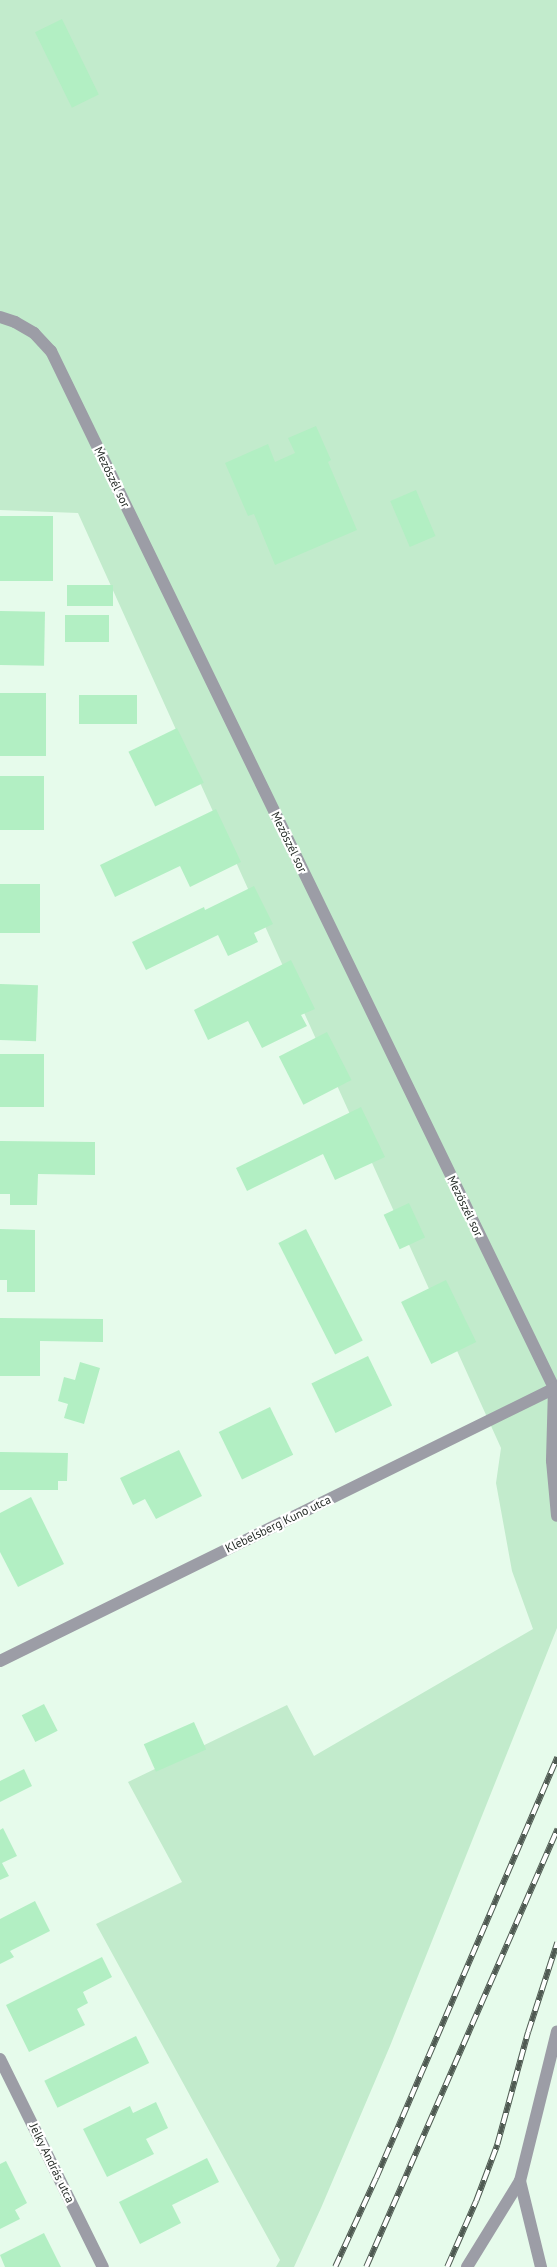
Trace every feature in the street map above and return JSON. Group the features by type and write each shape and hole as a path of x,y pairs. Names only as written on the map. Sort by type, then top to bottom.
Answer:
{"street":[{"name":"Mezőszél sor","path":"0,318 15,322 34,333 51,351 555,1387"},
{"path":"555,1387 552,1461 557,1516"},
{"name":"Klebelsberg Kuno utca","path":"0,1661 555,1387"},
{"path":"467,2267 520,2182 557,2032"},
{"name":"Jelky András utca","path":"0,2059 104,2267"},
{"path":"520,2182 541,2267"}],"green space":[{"path":"0,0 557,0 557,1628 390,2046 294,2267 276,2267 280,2260 96,1924 182,1882 128,1782 287,1705 314,1756 533,1629 512,1571 496,1483 501,1448 78,513 0,510"}],"building":[{"path":"62,19 99,94 72,108 35,32"},
{"path":"316,426 331,460 328,462 357,530 275,565 254,514 248,516 225,463 268,444 275,462 295,453 288,438"},
{"path":"416,490 436,536 410,547 390,501"},
{"path":"0,516 53,516 53,581 0,581"},
{"path":"67,585 113,585 113,606 67,606"},
{"path":"0,611 45,612 44,666 0,665"},
{"path":"65,615 109,615 109,642 65,642"},
{"path":"0,693 46,693 46,756 0,756"},
{"path":"79,695 137,695 137,724 79,724"},
{"path":"177,728 204,783 155,806 128,752"},
{"path":"0,776 44,776 44,830 0,830"},
{"path":"216,809 241,862 190,887 180,866 115,897 100,865"},
{"path":"0,884 40,884 40,933 0,933"},
{"path":"254,886 273,924 254,933 258,942 228,956 218,935 146,970 132,942 204,907 205,910"},
{"path":"291,960 315,1009 301,1015 307,1026 262,1048 248,1021 208,1040 194,1010"},
{"path":"0,984 38,985 36,1041 0,1040"},
{"path":"327,1032 352,1080 303,1105 279,1057"},
{"path":"0,1054 44,1054 44,1107 0,1107"},
{"path":"361,1107 385,1157 335,1180 323,1154 247,1191 236,1168"},
{"path":"0,1141 95,1142 95,1175 38,1174 37,1205 10,1205 10,1194 0,1194"},
{"path":"409,1203 425,1237 400,1249 384,1215"},
{"path":"0,1229 35,1230 35,1292 7,1292 7,1280 0,1280"},
{"path":"306,1229 363,1340 335,1354 278,1243"},
{"path":"446,1280 476,1342 431,1364 401,1302"},
{"path":"0,1318 103,1319 103,1342 40,1341 40,1376 0,1376"},
{"path":"368,1356 392,1405 335,1433 311,1384"},
{"path":"80,1362 100,1368 84,1424 64,1418 68,1404 58,1401 64,1377 75,1380"},
{"path":"270,1407 293,1455 242,1480 219,1432"},
{"path":"179,1450 202,1496 156,1519 145,1499 133,1505 120,1478"},
{"path":"0,1452 68,1453 67,1481 58,1481 58,1490 0,1490"},
{"path":"31,1497 64,1564 18,1587 0,1552 0,1513"},
{"path":"44,1704 58,1731 35,1742 22,1715"},
{"path":"194,1722 206,1749 156,1772 144,1744"},
{"path":"24,1769 32,1786 0,1802 0,1781"},
{"path":"3,1828 17,1856 2,1863 9,1876 0,1880 0,1830"},
{"path":"35,1901 50,1931 10,1951 14,1957 0,1964 0,1919"},
{"path":"102,1957 112,1977 83,1992 88,2003 77,2009 85,2025 29,2052 6,2005"},
{"path":"136,2036 149,2063 57,2108 44,2081"},
{"path":"156,2102 168,2128 146,2139 154,2154 107,2177 83,2129 130,2106 133,2113"},
{"path":"207,2158 219,2182 172,2205 181,2223 140,2244 119,2202"},
{"path":"6,2161 27,2203 15,2210 20,2219 0,2229 0,2164"},
{"path":"44,2233 61,2267 5,2267 0,2255"}],"railway":[{"path":"335,2267 376,2178 557,1757"},
{"path":"366,2267 557,1829"},
{"path":"447,2267 476,2201 497,2145 528,2032 557,1943"}]}
